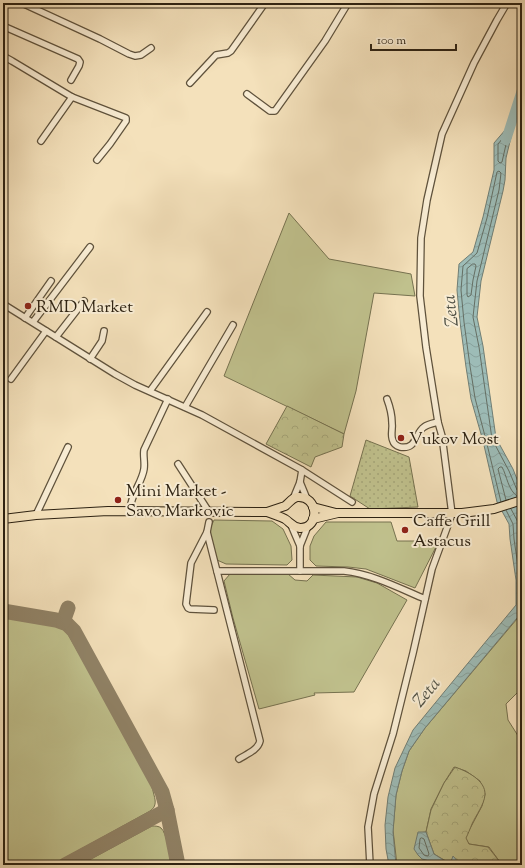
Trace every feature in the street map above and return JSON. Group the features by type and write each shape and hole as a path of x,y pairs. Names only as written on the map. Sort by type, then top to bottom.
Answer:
{"main road":[{"path":"3,519 36,515 87,512 267,512 286,505 297,497 307,499 313,507 314,512 311,522"},
{"path":"313,507 338,513 452,514 487,510 522,500"},
{"path":"286,505 285,510 289,522"},
{"path":"267,512 302,528 311,522 338,513"}],"street":[{"path":"22,3 129,54 135,56 141,55 151,48"},
{"path":"190,83 216,55 228,53 230,51 265,3"},
{"path":"247,94 270,111 275,111 325,41 348,3"},
{"path":"370,865 368,827 374,794 393,734 432,569 452,514 442,436 438,422 426,347 420,296 421,238 427,200 442,134 474,63 507,3"},
{"path":"3,26 78,59 80,62 79,66 71,80"},
{"path":"3,56 72,97 126,118 126,121 97,160"},
{"path":"41,141 72,97"},
{"path":"33,322 90,248"},
{"path":"25,318 52,281"},
{"path":"56,337 84,301"},
{"path":"3,304 123,378 210,419 302,470 352,502"},
{"path":"150,391 207,312"},
{"path":"185,407 232,325"},
{"path":"11,379 46,331"},
{"path":"90,359 102,341 104,331"},
{"path":"130,511 130,504 144,469 144,450 168,399"},
{"path":"387,399 391,411 393,425 392,435 395,445 404,447 409,446 416,439 423,427 438,422"},
{"path":"36,515 68,447"},
{"path":"178,464 209,512"},
{"path":"293,499 300,482 302,470"},
{"path":"300,482 307,499"},
{"path":"209,522 207,532 191,563 186,604 190,609 214,610"},
{"path":"289,522 300,546 300,571"},
{"path":"300,546 311,522"},
{"path":"207,532 260,741 256,749 239,759"},
{"path":"217,571 356,572 425,599"}],"green space":[{"path":"289,213 329,259 411,274 415,296 374,293 356,391 344,434 224,376"},
{"path":"287,406 344,434 342,447 315,457 311,467 266,444"},
{"path":"366,440 409,457 418,507 370,509 350,496"},
{"path":"214,520 272,521 283,529 291,546 292,560 287,565 226,564 217,560 209,531"},
{"path":"326,522 391,522 397,541 439,541 415,588 366,569 316,566 310,560 310,546 314,536"},
{"path":"230,574 288,574 295,580 307,581 313,575 357,577 377,583 407,600 354,692 314,693 315,695 259,709 224,581"},
{"path":"522,613 522,688 506,704 508,720 522,742 522,865 497,865 500,862 489,847 469,844 465,838 482,806 485,794 480,781 466,771 454,767 431,809 426,832 418,833 439,865 397,865 393,830 396,795 409,751 425,728"},
{"path":"3,616 53,624 67,634 111,709 143,768 151,784 155,798 154,806 150,811 52,865 3,865"},
{"path":"455,767 479,781 485,795 466,838 469,844 488,847 500,862 497,865 461,865 453,857 451,864 434,854 426,832 431,810 444,783"},
{"path":"152,826 161,828 165,835 171,865 80,865"}],"water":[{"path":"510,127 513,129 506,158 505,180 481,281 477,317 483,346 496,438 513,469 522,492 522,613 425,728 409,751 396,795 393,832 396,865 389,865 386,849 385,825 388,797 395,768 413,730 516,605 516,580 509,524 497,502 483,441 471,399 457,290 459,264 473,252 483,217 494,170 494,143 506,129"},
{"path":"418,832 426,832 434,854 450,864 453,856 461,865 439,865 422,859 414,849"}],"waterway":[{"name":"Zeta","path":"506,140 522,90"}],"taxiway":[{"path":"63,622 68,608"},
{"path":"3,611 56,620 67,624 74,631 162,792 178,865"},
{"path":"65,865 167,810"}],"place":[{"name":"RMD Market","path":"28,306"},
{"name":"Vukov Most","path":"401,438"},
{"name":"Mini Market - Savo Markovic","path":"118,500"},
{"name":"Caffe Grill Astacus","path":"405,530"}]}
